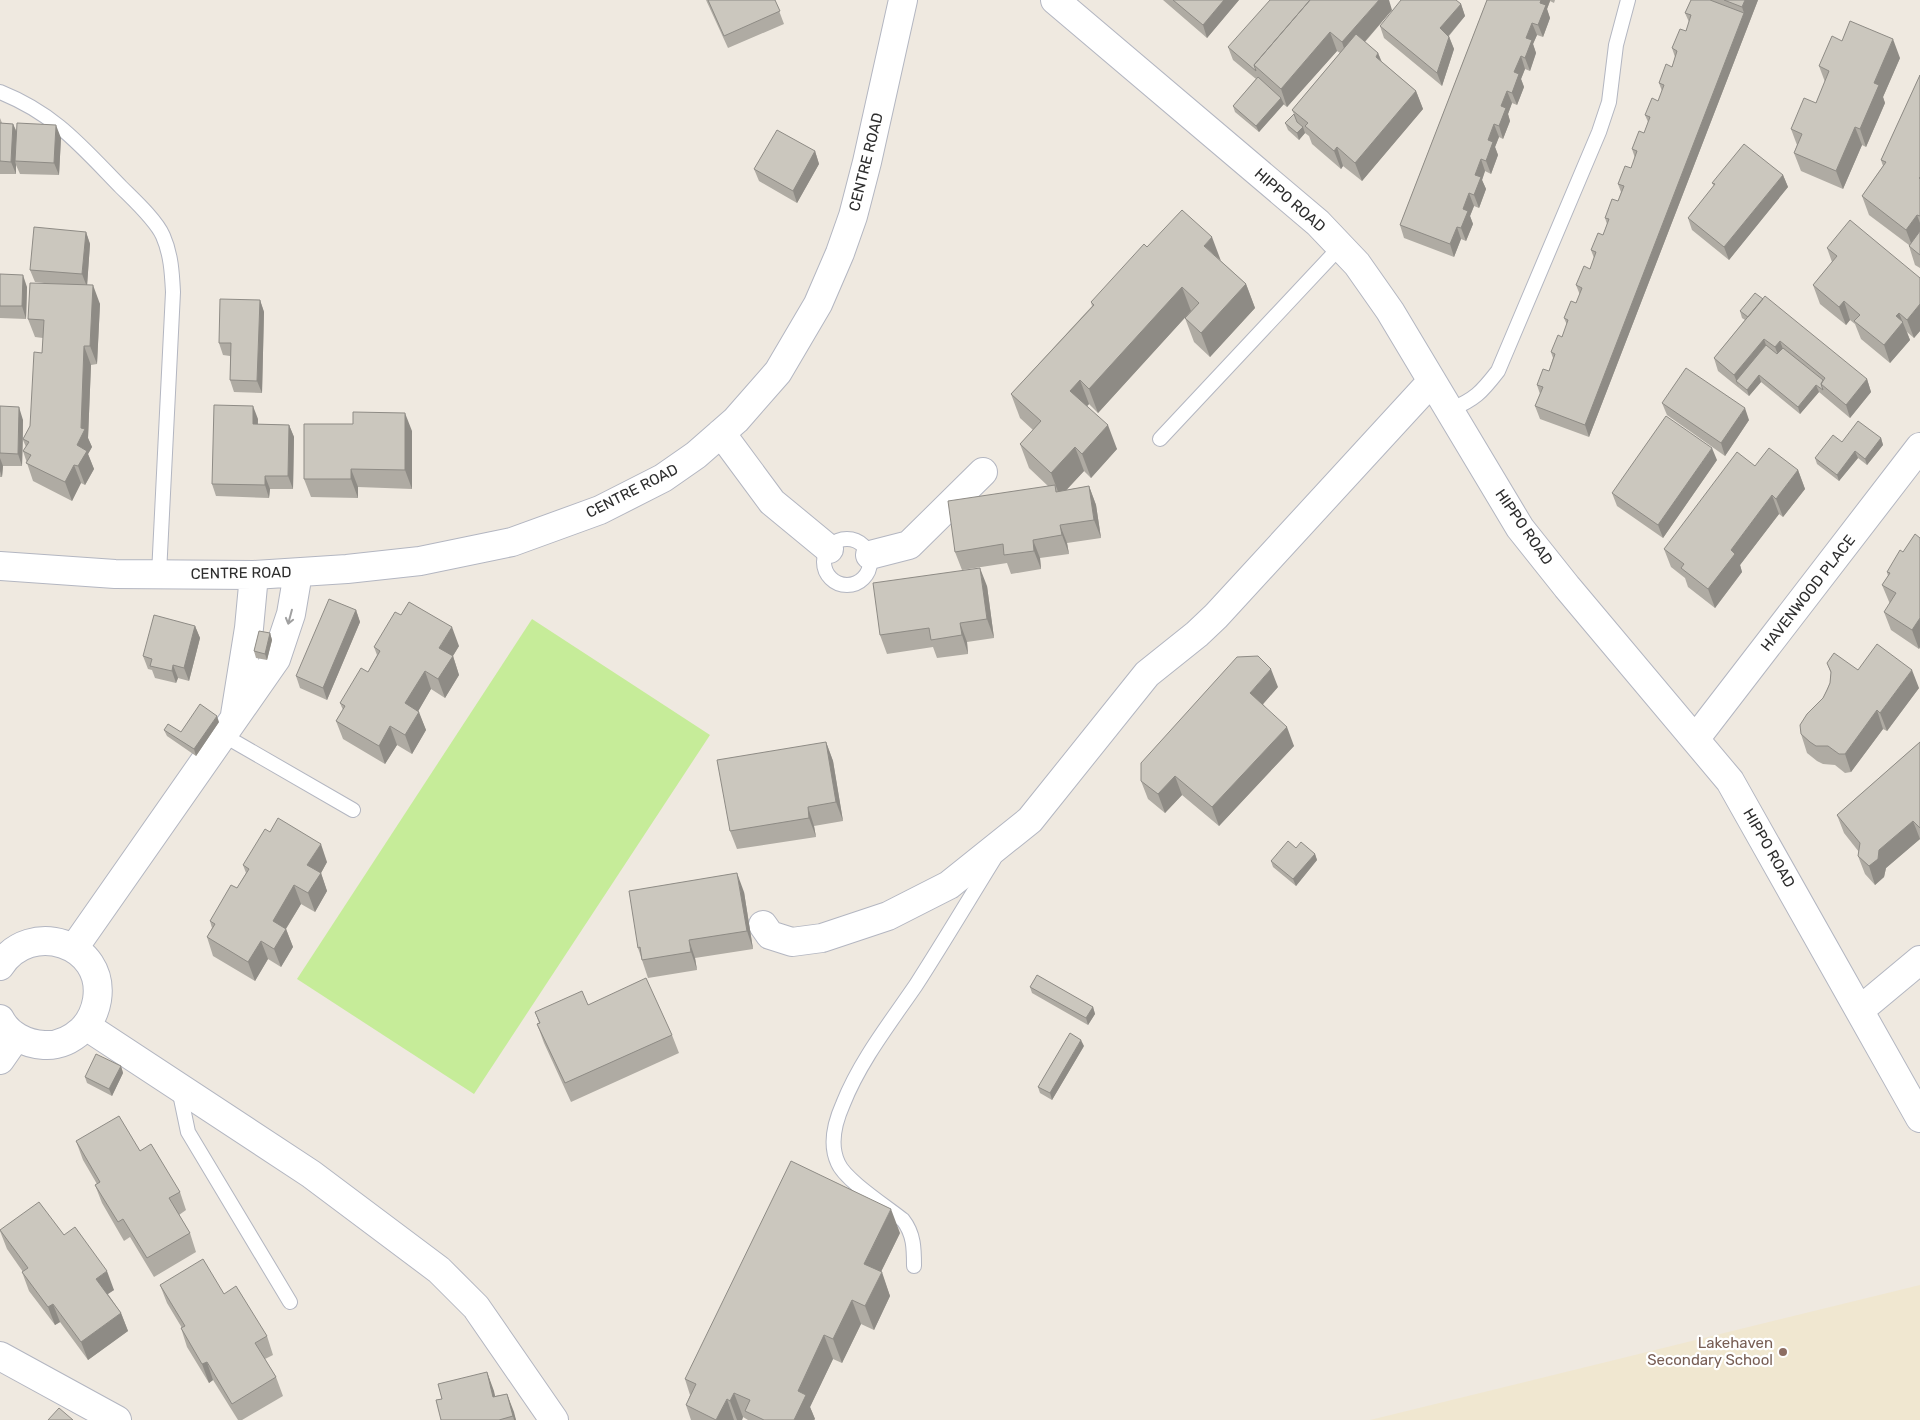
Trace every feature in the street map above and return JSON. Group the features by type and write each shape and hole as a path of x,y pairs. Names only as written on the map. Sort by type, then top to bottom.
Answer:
{"street":[{"name":"CENTRE ROAD","path":"0,566 115,574 254,575 298,573 420,561 512,542 600,510 663,478 696,455 736,420 778,372 818,304 840,253 868,162 903,0"},
{"name":"HIPPO ROAD","path":"1054,0 1318,223 1357,264 1390,311 1520,528 1567,587 1730,780 1920,1118"},
{"path":"763,925 770,935 792,942 804,942 822,938 888,916 949,886 1030,820 1147,674 1197,634 1216,616 1432,381"},
{"path":"722,433 772,502 828,549"},
{"name":"HAVENWOOD PLACE","path":"1696,738 1920,447"},
{"path":"870,555 909,545 982,472"},
{"path":"74,948 276,659 291,614 298,573"},
{"path":"228,728 249,628 254,575"},
{"path":"0,966 6,956 21,946 38,940 57,941 74,948 87,961 95,976 98,993 95,1011 86,1026 75,1036 61,1043 46,1045 30,1043 8,1028 0,1060"},
{"path":"1860,1010 1920,960"},
{"path":"86,1026 311,1174 439,1270 476,1307 554,1420"},
{"path":"0,1356 117,1420"}],"lane":[{"path":"1450,410 1471,401 1484,390 1498,371 1599,132 1609,102 1616,45 1628,0"},
{"path":"0,92 24,102 68,132 140,206 163,235 171,262 173,292 159,574"},
{"path":"1160,439 1340,247"},
{"path":"851,539 866,548 870,555 871,564 869,572 864,579 856,584 840,584 832,580 824,565 828,549 835,543 851,539"},
{"path":"228,728 353,810"},
{"path":"914,1266 914,1245 909,1228 903,1220 845,1174 838,1163 834,1148 834,1128 842,1104 858,1072 924,972 1004,841"},
{"path":"178,1086 188,1132 290,1302"}],"shaded area":[{"name":"Lakehaven Secondary School","path":"1920,1285 1920,1420 1370,1420"}],"green space":[{"path":"532,619 710,735 474,1094 297,979"}],"building":[{"path":"708,0 775,0 780,11 724,36"},
{"path":"1173,0 1224,0 1203,25"},
{"path":"1270,0 1310,0 1254,65 1256,71 1228,47"},
{"path":"1310,0 1379,0 1342,42 1330,32 1281,89 1254,65"},
{"path":"1401,0 1456,0 1461,4 1440,28 1449,37 1437,73 1380,26"},
{"path":"1487,0 1541,0 1540,3 1546,5 1538,25 1532,23 1526,38 1532,40 1525,58 1521,56 1514,72 1519,74 1512,93 1507,91 1501,106 1506,108 1499,126 1494,124 1488,140 1493,142 1486,161 1481,159 1475,175 1481,177 1474,195 1469,193 1463,209 1468,211 1461,228 1457,227 1450,244 1400,225"},
{"path":"1691,0 1710,0 1744,13 1585,425 1535,406 1543,387 1537,385 1543,369 1549,371 1555,354 1551,352 1558,335 1562,337 1568,320 1564,318 1571,301 1576,303 1582,288 1576,285 1584,266 1590,269 1596,252 1591,250 1598,233 1603,235 1609,219 1605,218 1612,199 1618,201 1624,186 1618,184 1625,166 1631,168 1637,151 1632,149 1639,131 1644,133 1650,117 1645,115 1652,98 1658,101 1664,85 1659,83 1666,64 1672,67 1677,51 1672,48 1680,29 1686,31 1691,15 1685,13"},
{"path":"1724,0 1745,0 1742,7"},
{"path":"1850,21 1893,39 1874,83 1879,85 1860,129 1855,127 1836,171 1794,153 1802,134 1791,129 1804,98 1816,103 1829,71 1819,66 1832,36 1842,41"},
{"path":"1356,34 1378,53 1376,57 1416,91 1355,163 1337,147 1334,151 1305,126 1308,123 1292,110"},
{"path":"1920,75 1920,216 1917,215 1906,230 1862,196 1886,162 1881,160"},
{"path":"1258,77 1281,98 1256,126 1233,106"},
{"path":"1294,114 1297,122 1303,127 1297,133 1285,123"},
{"path":"0,123 13,124 11,162 0,161"},
{"path":"17,123 56,125 54,163 15,161"},
{"path":"777,130 815,151 793,191 754,169"},
{"path":"1744,144 1783,175 1724,247 1688,218 1715,184 1712,183"},
{"path":"1182,210 1212,237 1204,246 1246,284 1201,333 1185,318 1199,303 1182,287 1089,389 1080,380 1070,391 1108,425 1082,454 1075,447 1051,473 1020,444 1041,421 1011,394 1094,305 1091,302 1144,244 1147,247"},
{"path":"1850,220 1920,278 1920,304 1907,320 1899,313 1896,316 1903,322 1884,345 1854,321 1860,315 1844,301 1839,307 1813,285 1837,256 1827,248"},
{"path":"34,227 86,232 82,274 30,270"},
{"path":"1920,231 1920,255 1909,246"},
{"path":"0,274 23,275 22,306 0,306"},
{"path":"30,283 93,285 90,346 84,346 81,428 85,429 77,445 87,451 78,466 74,465 65,482 26,463 31,455 23,451 29,442 23,439 30,426 34,352 42,353 44,320 28,319"},
{"path":"1755,293 1763,299 1748,317 1740,311"},
{"path":"1765,296 1867,379 1846,405 1821,384 1825,378 1780,341 1775,347 1764,339 1734,375 1714,358"},
{"path":"220,299 260,300 257,381 230,380 231,343 219,343"},
{"path":"1766,345 1777,354 1783,348 1823,380 1821,384 1823,390 1816,385 1798,407 1759,375 1747,390 1736,381"},
{"path":"1686,368 1745,408 1721,443 1662,403"},
{"path":"214,405 253,406 253,424 289,425 288,476 265,476 265,485 212,484"},
{"path":"0,406 19,407 18,454 0,453"},
{"path":"353,412 405,413 405,470 351,469 351,479 304,479 304,424 353,424"},
{"path":"1666,416 1712,448 1658,525 1612,493"},
{"path":"1858,421 1881,438 1865,459 1855,451 1837,475 1815,458 1833,435 1842,442"},
{"path":"1769,448 1798,470 1776,499 1772,495 1731,550 1735,554 1708,589 1681,568 1684,564 1664,549 1737,452 1755,466"},
{"path":"1055,485 1056,492 1089,486 1094,520 1060,525 1062,535 1033,540 1034,551 1004,555 1003,544 955,552 948,501"},
{"path":"1915,534 1920,538 1920,618 1912,630 1884,612 1896,593 1882,585 1890,573 1887,572 1900,550 1903,552"},
{"path":"980,568 987,619 960,623 962,635 931,640 929,628 880,635 873,583"},
{"path":"329,599 356,610 323,688 296,676"},
{"path":"409,602 452,627 439,648 453,656 438,679 425,671 405,703 419,712 405,735 390,726 379,746 336,721 345,706 340,703 361,668 368,672 380,651 374,647 395,612 401,615"},
{"path":"154,615 195,626 184,668 173,665 172,671 150,666 152,659 143,656"},
{"path":"259,631 270,633 265,654 254,651"},
{"path":"1877,644 1912,670 1880,713 1877,710 1845,754 1839,754 1828,746 1816,746 1801,734 1800,725 1807,714 1823,698 1827,690 1831,672 1827,663 1834,653 1858,670"},
{"path":"1258,656 1271,669 1250,693 1287,727 1212,807 1175,776 1158,794 1141,781 1141,763 1237,657"},
{"path":"200,704 217,716 194,749 164,730 168,724 181,732"},
{"path":"826,742 836,802 808,807 809,818 730,831 717,760"},
{"path":"1920,742 1920,828 1913,821 1879,850 1878,859 1869,866 1858,856 1860,843 1837,815"},
{"path":"278,818 321,844 307,865 321,873 308,893 294,885 273,921 286,929 274,949 261,941 248,962 207,937 215,924 210,921 231,885 237,888 249,869 243,865 265,829 270,832"},
{"path":"1288,841 1296,848 1301,842 1315,854 1293,879 1271,861"},
{"path":"737,873 747,931 689,940 691,952 642,960 640,947 638,948 629,891"},
{"path":"1037,975 1093,1007 1086,1018 1030,987"},
{"path":"646,978 672,1035 565,1083 537,1024 540,1023 535,1012 582,991 588,1005"},
{"path":"1070,1033 1081,1040 1050,1093 1038,1087"},
{"path":"96,1054 121,1066 109,1089 85,1077"},
{"path":"119,1116 140,1151 151,1144 180,1192 169,1198 190,1233 147,1258 123,1219 118,1222 95,1185 100,1182 76,1141"},
{"path":"791,1161 891,1209 864,1264 882,1272 865,1306 852,1300 833,1339 824,1335 798,1391 806,1395 794,1420 764,1420 745,1411 750,1400 734,1393 730,1401 727,1399 716,1420 686,1405 696,1384 685,1379"},
{"path":"39,1202 64,1235 75,1227 107,1271 96,1279 121,1313 81,1342 53,1304 48,1307 22,1272 28,1268 0,1230"},
{"path":"203,1259 224,1294 236,1286 267,1336 255,1343 276,1377 232,1404 207,1362 202,1364 181,1328 185,1326 160,1285"},
{"path":"487,1372 493,1397 507,1394 513,1416 499,1420 441,1420 436,1400 442,1399 438,1384"},
{"path":"59,1408 73,1420 48,1420"}],"place":[{"name":"Lakehaven Secondary School","path":"1783,1352"}]}
